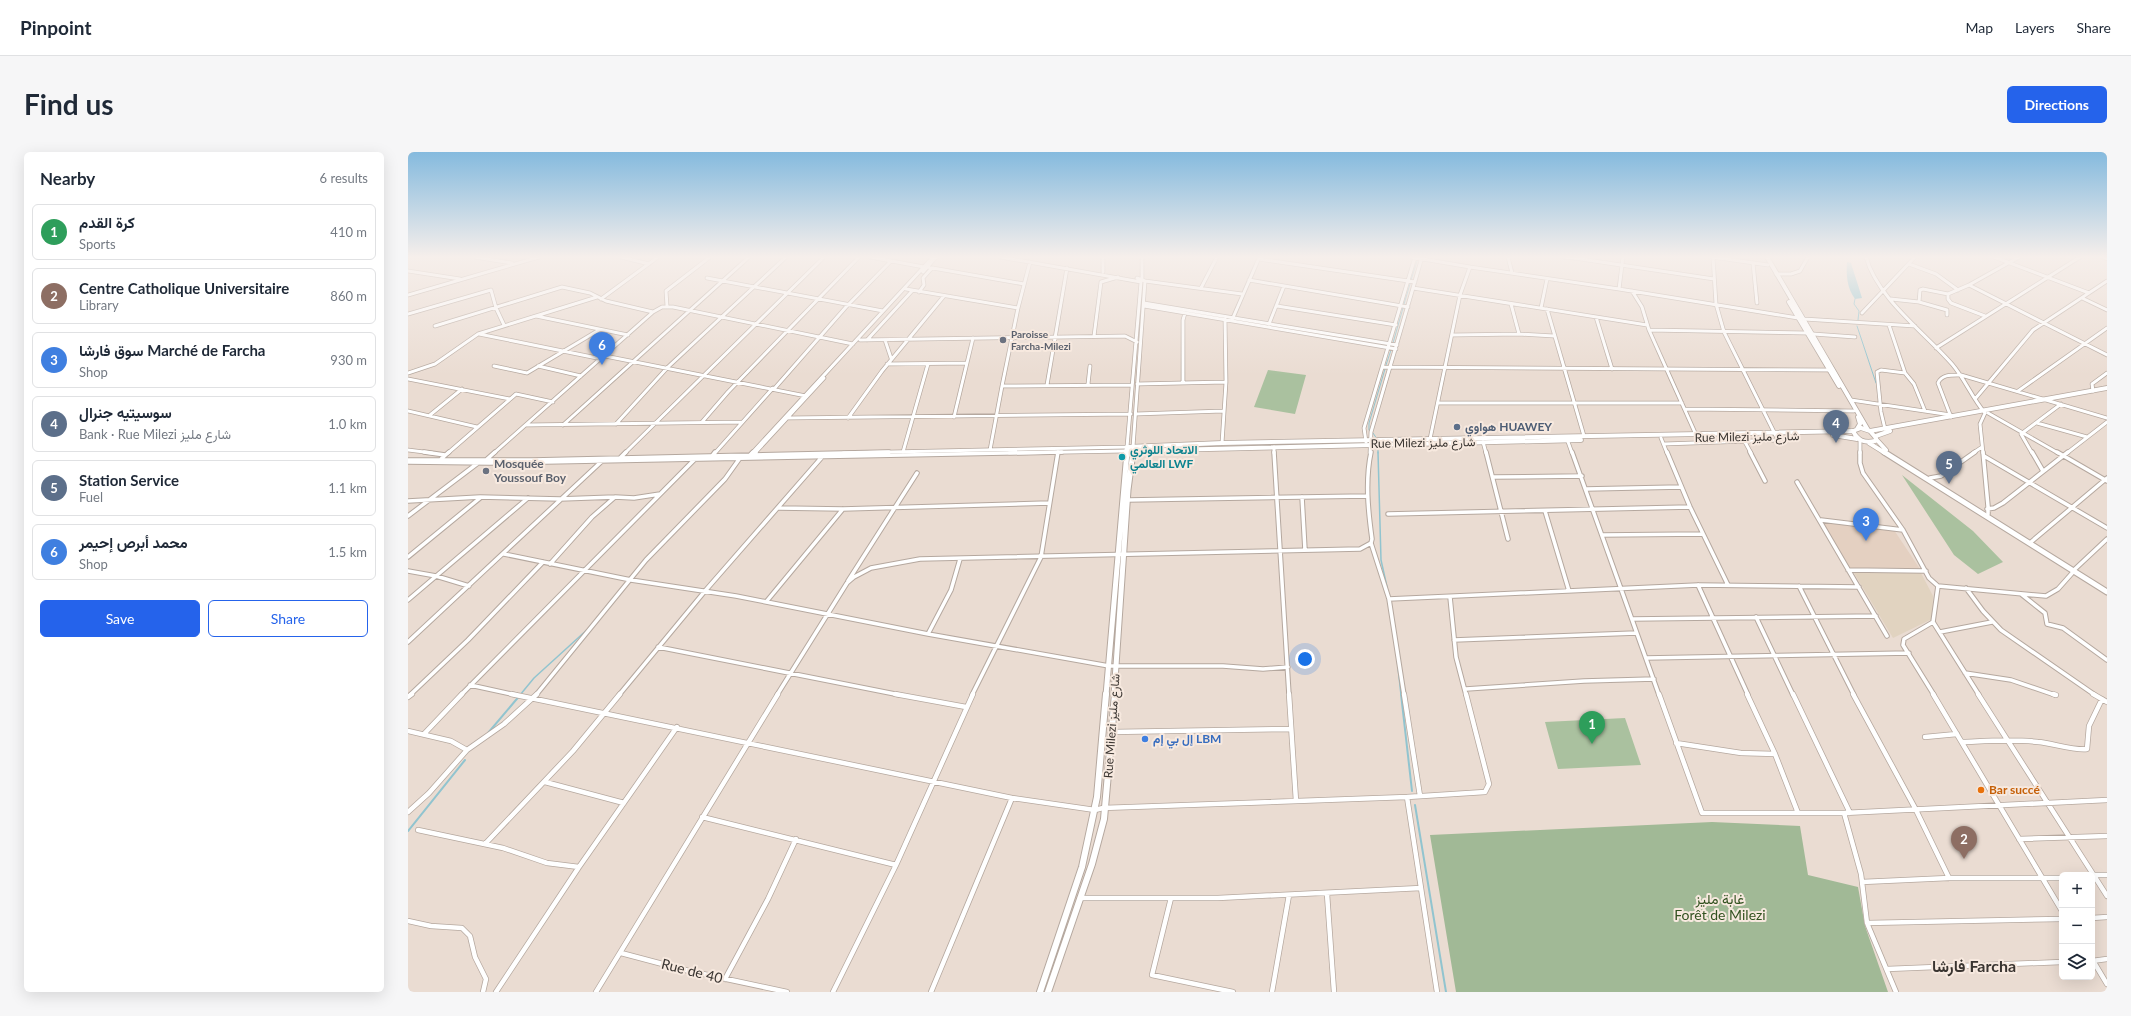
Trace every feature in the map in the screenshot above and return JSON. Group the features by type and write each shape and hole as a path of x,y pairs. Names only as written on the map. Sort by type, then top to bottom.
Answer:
{"street":[{"path":"408,314 467,296"},
{"path":"494,296 496,308 504,325"},
{"path":"435,326 531,296"},
{"path":"601,299 605,296"},
{"path":"665,296 667,306"},
{"path":"564,425 706,296"},
{"path":"616,424 668,367 744,296"},
{"path":"620,458 783,296"},
{"path":"803,296 883,311"},
{"path":"702,422 739,381 821,296"},
{"path":"712,456 774,389 856,296"},
{"path":"750,456 897,296"},
{"path":"750,456 900,296"},
{"path":"867,340 907,296"},
{"path":"848,418 891,358 909,340 944,296"},
{"path":"945,296 1018,308"},
{"path":"990,450 1021,296"},
{"path":"1047,385 1062,296"},
{"path":"1094,336 1099,296"},
{"path":"1130,449 1132,385 1142,296"},
{"path":"1130,449 1136,414 1143,296"},
{"path":"1232,320 1241,296"},
{"path":"1269,324 1280,296"},
{"path":"1344,296 1408,307"},
{"path":"1366,442 1364,428 1404,296"},
{"path":"1411,296 1372,428 1373,442 1367,471 1366,496 1372,539 1371,542 1389,599 1420,796"},
{"path":"1430,439 1453,335 1460,296"},
{"path":"1467,296 1647,325"},
{"path":"1542,308 1544,296"},
{"path":"1635,296 1642,307 1649,330 1696,436"},
{"path":"1666,296 1804,319 1915,326"},
{"path":"1715,296 1716,304 1722,318 1724,332 1775,435"},
{"path":"1756,296 1757,303"},
{"path":"1786,296 1806,333 1860,420 1855,430 1863,472 1903,530 1929,578 1938,586 2046,596 2058,590 2064,580 2107,539"},
{"path":"1790,296 1869,431 1888,452 1987,513 2074,570"},
{"path":"1862,313 1870,302 1877,296"},
{"path":"1889,296 1961,375 1984,412 2023,432 2062,456 2106,480 2072,506 2031,542"},
{"path":"1918,302 1919,296"},
{"path":"1948,296 1951,303 1984,316"},
{"path":"1990,296 2107,355"},
{"path":"1936,348 2017,296"},
{"path":"1975,399 2026,337 2042,323 2085,296"},
{"path":"408,373 435,364 478,334 597,297 653,312"},
{"path":"2082,298 2107,310"},
{"path":"1891,299 1918,302 1947,310 1947,315"},
{"path":"1142,304 1185,313 1225,318"},
{"path":"1142,304 1388,346 1397,345"},
{"path":"1510,304 1519,334"},
{"path":"485,461 653,312 667,306 820,336 853,344"},
{"path":"1277,306 1396,325"},
{"path":"1547,309 1584,436"},
{"path":"1183,383 1183,320 1185,313"},
{"path":"535,316 628,335"},
{"path":"1596,317 1612,369"},
{"path":"1222,443 1222,411 1226,382 1225,318"},
{"path":"1232,320 1269,324 1388,346 1396,349"},
{"path":"1889,325 1905,373 1914,384 1926,411"},
{"path":"2018,391 2107,328"},
{"path":"494,366 527,373 599,330"},
{"path":"1649,330 1806,333"},
{"path":"478,334 602,358"},
{"path":"1453,335 1519,334 1554,336"},
{"path":"1813,334 1855,337"},
{"path":"860,340 1094,336 1127,337 1137,342"},
{"path":"954,417 973,338"},
{"path":"885,340 891,358"},
{"path":"605,356 739,381 806,396"},
{"path":"887,364 968,363"},
{"path":"903,452 928,364"},
{"path":"538,366 582,376"},
{"path":"1088,384 1090,366"},
{"path":"1383,367 1445,366 1612,369 1829,370"},
{"path":"1885,429 1877,372 1881,370 1905,373"},
{"path":"2093,391 2092,384 2107,373"},
{"path":"1851,400 1951,416 1939,380 1947,375 1961,375 2107,418"},
{"path":"408,379 510,399"},
{"path":"1137,384 1226,382"},
{"path":"1002,386 1088,384 1132,385"},
{"path":"430,415 462,389"},
{"path":"1869,443 1876,438 1896,430 2045,399 2107,389"},
{"path":"1984,412 2051,401 2107,389"},
{"path":"441,459 516,394 553,402"},
{"path":"1438,403 1682,404"},
{"path":"2043,471 2021,436 2023,432 2037,424 2061,404"},
{"path":"1685,409 1854,411"},
{"path":"408,411 477,427"},
{"path":"1136,414 1222,411"},
{"path":"1984,412 1980,424 1984,456 1987,513"},
{"name":"Rue Milezi شارع مليز","path":"1373,442 1430,439 1775,435 1855,430 1869,431 1951,416 1984,412"},
{"path":"787,418 913,418 1130,414"},
{"path":"526,425 742,422"},
{"path":"1987,513 2003,503 2028,482 2107,422"},
{"path":"2037,424 2087,437"},
{"name":"Rue Milezi شارع مليز","path":"1775,435 1831,435 1869,443 1987,513"},
{"name":"Rue Milezi شارع مليز","path":"1130,449 1222,443 1483,442 1584,436 1661,438 1696,436"},
{"path":"1664,444 1779,440 1790,436"},
{"path":"1567,438 1594,508 1636,633 1702,813 1850,813 1915,808 2107,800"},
{"path":"1661,438 1690,507 1728,585"},
{"name":"Rue Milezi شارع مليز","path":"1130,449 1274,447 1366,442"},
{"path":"1483,442 1508,539"},
{"path":"1745,442 1765,481"},
{"path":"1274,447 1288,667 1290,729 1296,800"},
{"path":"1930,478 1941,476 1982,447"},
{"path":"408,461 441,459 485,461 602,461 990,450 1130,449"},
{"path":"408,461 478,463 485,461 712,456 822,457 1130,449"},
{"name":"Rue Milezi شارع مليز","path":"1048,992 1098,842 1105,808 1112,732 1128,500 1130,449"},
{"name":"Rue Milezi شارع مليز","path":"1040,992 1082,867 1095,810 1109,666 1117,555 1130,449"},
{"path":"408,450 445,455"},
{"path":"833,992 896,865 966,707 1041,557 1058,452"},
{"path":"1984,456 2072,506 2107,528"},
{"path":"485,844 545,782 572,751 705,591 822,457"},
{"path":"408,812 429,793 467,750 504,724 533,698 646,560 725,479 740,458"},
{"path":"424,734 470,685 695,459"},
{"path":"408,642 602,461"},
{"path":"408,516 478,463"},
{"path":"596,992 621,953 747,742 791,674 826,614 917,473"},
{"path":"1493,477 1582,476"},
{"path":"1797,482 1821,520 1848,570 1887,636"},
{"path":"1586,489 1681,487"},
{"path":"408,501 480,498 634,498 661,494"},
{"path":"1128,500 1366,496"},
{"path":"550,564 592,517 615,497"},
{"path":"1302,497 1305,550"},
{"path":"408,557 480,498"},
{"path":"408,600 528,498"},
{"path":"779,508 842,509 1049,503"},
{"path":"1388,514 1545,511 1594,508 1690,507"},
{"path":"766,602 842,509"},
{"path":"1545,511 1569,591"},
{"path":"1987,513 2107,590"},
{"path":"1821,520 1903,530"},
{"path":"1602,535 1703,534"},
{"path":"847,582 865,572 890,564 920,559 1360,549 1371,542"},
{"path":"504,554 631,580 705,591 928,634 1109,666 1223,666 1264,669 1288,667"},
{"path":"928,634 951,590 960,559"},
{"path":"408,697 468,640 544,562"},
{"path":"1848,570 1926,571"},
{"path":"408,571 436,576 469,586"},
{"path":"1389,599 1622,589 1698,584 1859,587"},
{"path":"1698,584 1729,656 1775,754 1798,813"},
{"path":"1799,586 1811,615 1915,808 1950,878"},
{"path":"1938,586 1933,622 2091,872"},
{"path":"1966,588 1992,622 2060,672 2107,702"},
{"path":"2020,594 2045,613 2047,624 2063,628 2107,660"},
{"path":"470,685 1012,798 1095,810 1105,808 1407,797 1485,792 1488,789 1489,784 1466,689 1456,657 1450,597"},
{"path":"1632,619 1712,616 1876,616"},
{"path":"1756,617 1850,813"},
{"path":"1933,622 1903,640 1903,645 1963,742 2060,908"},
{"path":"1940,632 1992,622"},
{"path":"1454,640 1636,633"},
{"path":"658,647 966,707"},
{"path":"1646,658 1831,653 1909,653"},
{"path":"1965,673 1981,673 2027,683 2056,695"},
{"path":"1466,689 1584,681 1654,679"},
{"path":"1963,742 2008,740 2043,742 2082,750 2088,749 2089,745 2086,738 2089,727 2102,699"},
{"path":"496,992 579,867 677,727"},
{"path":"1112,732 1290,729"},
{"path":"408,731 451,741 467,750"},
{"path":"1925,737 1957,734"},
{"path":"1676,743 1741,753 1775,754"},
{"path":"545,782 624,803"},
{"path":"1407,797 1437,992"},
{"path":"931,992 1012,798"},
{"path":"1844,813 1862,882 1867,923 1888,969 1896,992"},
{"path":"702,817 796,839 896,865"},
{"path":"418,830 485,844 547,863 579,867"},
{"path":"2019,839 2107,836"},
{"path":"725,979 768,899 796,839"},
{"path":"2095,875 2107,874"},
{"path":"1862,882 1950,878 2059,878"},
{"path":"2095,878 2107,896"},
{"path":"1080,898 1171,898 1327,894 1421,888"},
{"path":"1327,894 1334,992"},
{"path":"1272,992 1289,895"},
{"path":"1171,898 1152,975 1233,992"},
{"path":"2095,918 2107,917"},
{"path":"1867,923 2059,919"},
{"path":"408,920 431,926 462,928 470,936 475,957 486,979 483,992"},
{"name":"Rue de 40","path":"621,953 725,979 787,992"},
{"path":"2095,960 2107,959"},
{"path":"1888,969 2059,962"},
{"path":"2095,965 2107,984"}],"shaded area":[{"path":"1821,521 1894,530 1922,572 1850,571"},
{"path":"1854,573 1921,573 1933,596 1932,619 1893,638"}],"green space":[{"path":"1268,370 1306,375 1295,414 1254,407"},
{"path":"1902,475 1973,531 2003,562 1978,574 1954,555"},
{"path":"1625,718 1641,765 1558,769 1545,722"},
{"name":"غابة مليز Forêt de Milezi","path":"1712,822 1800,826 1808,875 1858,887 1865,926 1888,992 1456,992 1430,835"}],"water":[{"path":"1853,296 1861,296 1862,298 1855,299"}],"waterway":[{"path":"1404,304 1406,296"},
{"path":"1855,299 1854,304 1859,311 1858,320"},
{"path":"1393,343 1403,308"},
{"path":"1857,326 1876,383"},
{"path":"1386,365 1391,350"},
{"path":"1369,430 1369,423 1385,369"},
{"path":"1373,433 1377,439"},
{"path":"1378,452 1381,560 1387,587"},
{"path":"520,695 534,678 589,628"},
{"path":"1397,658 1401,695"},
{"path":"488,733 521,694"},
{"path":"1401,694 1412,791"},
{"path":"408,831 465,760"},
{"path":"1415,805 1446,992"}],"place":[{"name":"Paroisse Farcha-Milezi","path":"1003,340"},
{"name":"محمد أبرص إحيمر","path":"602,365"},
{"name":"هواوي HUAWEY","path":"1457,427"},
{"name":"سوسيتيه جنرال","path":"1836,443"},
{"name":"الاتحاد اللوثري العالمي LWF","path":"1122,457"},
{"name":"Mosquée Youssouf Boy","path":"486,471"},
{"name":"Station Service","path":"1949,484"},
{"name":"سوق فارشا Marché de Farcha","path":"1866,541"},
{"name":"إل بي إم LBM","path":"1145,739"},
{"name":"كرة القدم","path":"1592,744"},
{"name":"Bar succé","path":"1981,790"},
{"name":"Centre Catholique Universitaire","path":"1964,859"}],"district":[{"name":"فارشا Farcha","path":"1974,966"}]}
